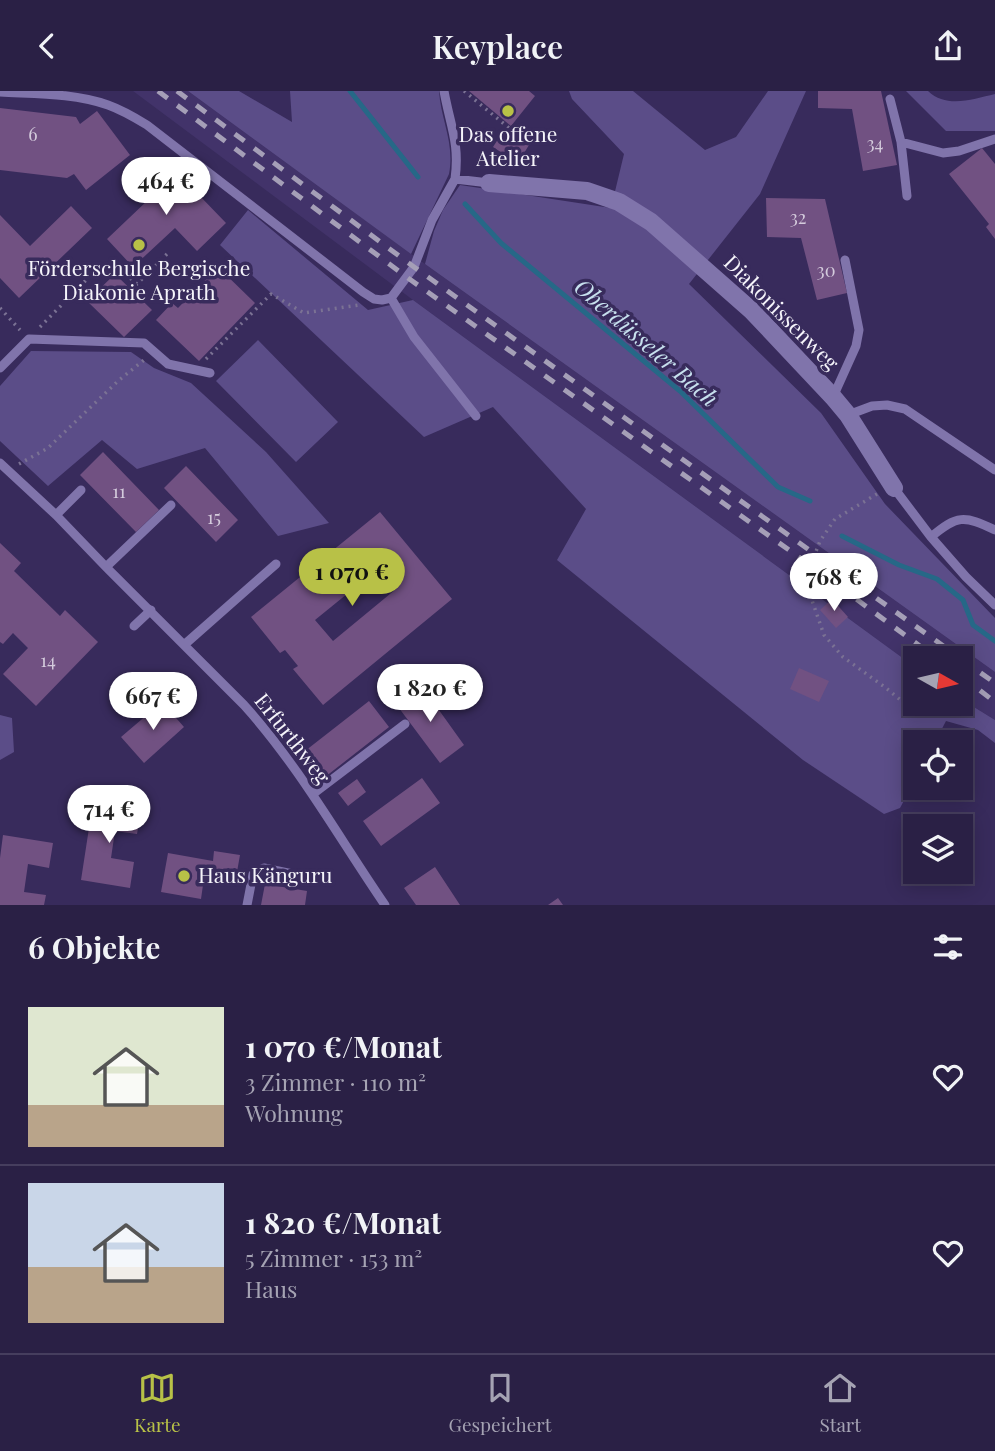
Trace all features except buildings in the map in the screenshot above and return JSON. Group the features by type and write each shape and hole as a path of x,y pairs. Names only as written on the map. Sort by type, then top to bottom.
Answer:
{"street":[{"name":"Diakonissenweg","path":"489,183 587,191 620,202 651,222 752,311 833,397 848,415 894,488"}],"lane":[{"path":"0,92 89,100 128,113 363,292 374,299 382,300 391,298 414,267 432,221 455,179 457,143 444,91"},
{"path":"890,99 901,142 907,196"},
{"path":"901,142 943,153 959,151 995,139"},
{"name":"Diakonissenweg","path":"455,179 489,183"},
{"path":"833,397 856,346 859,330 845,260"},
{"path":"391,298 414,337 475,416"},
{"path":"0,368 29,339 144,343 168,364 210,373"},
{"path":"848,415 872,406 887,405 905,409 995,470"},
{"name":"Erfurthweg","path":"0,463 57,515 266,729 313,794 385,905"},
{"name":"Diakonissenweg","path":"894,488 931,537 995,605"},
{"path":"57,515 81,490"},
{"path":"106,567 171,505"},
{"path":"931,537 947,523 959,519 977,521 995,530"},
{"path":"184,645 276,564"},
{"path":"134,626 150,610"},
{"path":"313,794 405,724"},
{"path":"247,905 253,874 264,868 307,877"}],"path":[{"path":"464,91 509,128"},
{"path":"0,309 29,339 97,269 117,267 137,284 170,251"},
{"path":"210,373 202,362 271,295 304,313 359,305"},
{"path":"8,471 48,448 118,381 154,352"},
{"path":"894,488 873,496 835,519 820,541 805,580 824,635 843,657 903,702"}],"shaded area":[{"path":"133,91 188,91 959,646 903,646 903,658 413,300"},
{"path":"188,91 239,91 292,122 290,91 439,91 449,142 449,174 411,254"},
{"path":"569,91 633,91 705,150 736,137 768,91 806,91 760,194 689,284 821,413 885,504 995,618 995,672 973,656 973,646 959,646 425,264 443,210 460,185 611,208 624,154 572,99"},
{"path":"906,91 928,91 935,97 952,101 995,94 995,131 946,131"},
{"path":"248,210 368,310 413,300 903,658 903,716 973,716 973,706 995,720 995,743 978,730 946,721 941,730 903,730 904,800 900,808 884,814 803,760 557,560 586,509 493,407 424,437 220,245"},
{"path":"258,340 338,422 296,462 216,381"},
{"path":"31,351 131,352 154,368 191,383 266,452 329,523 278,536 205,448 137,469 102,440 48,486 0,441 0,386"},
{"path":"973,656 995,672 995,720 973,706"},
{"path":"0,715 12,718 14,752 0,760"}],"waterway":[{"name":"Oberdüsseler Bach","path":"350,91 418,177"},
{"name":"Oberdüsseler Bach","path":"465,204 501,243 680,391 778,487 810,501"},
{"name":"Oberdüsseler Bach","path":"842,536 899,565 937,579 963,600 973,625 995,641"}],"railway":[{"path":"158,91 408,278 920,646"},
{"path":"177,91 414,267 943,646"},
{"path":"973,667 995,683"},
{"path":"973,685 995,702"}],"place":[{"name":"Das offene Atelier","path":"508,111"},
{"name":"Förderschule Bergische Diakonie Aprath","path":"139,245"},
{"name":"Haus Känguru","path":"184,876"}]}
